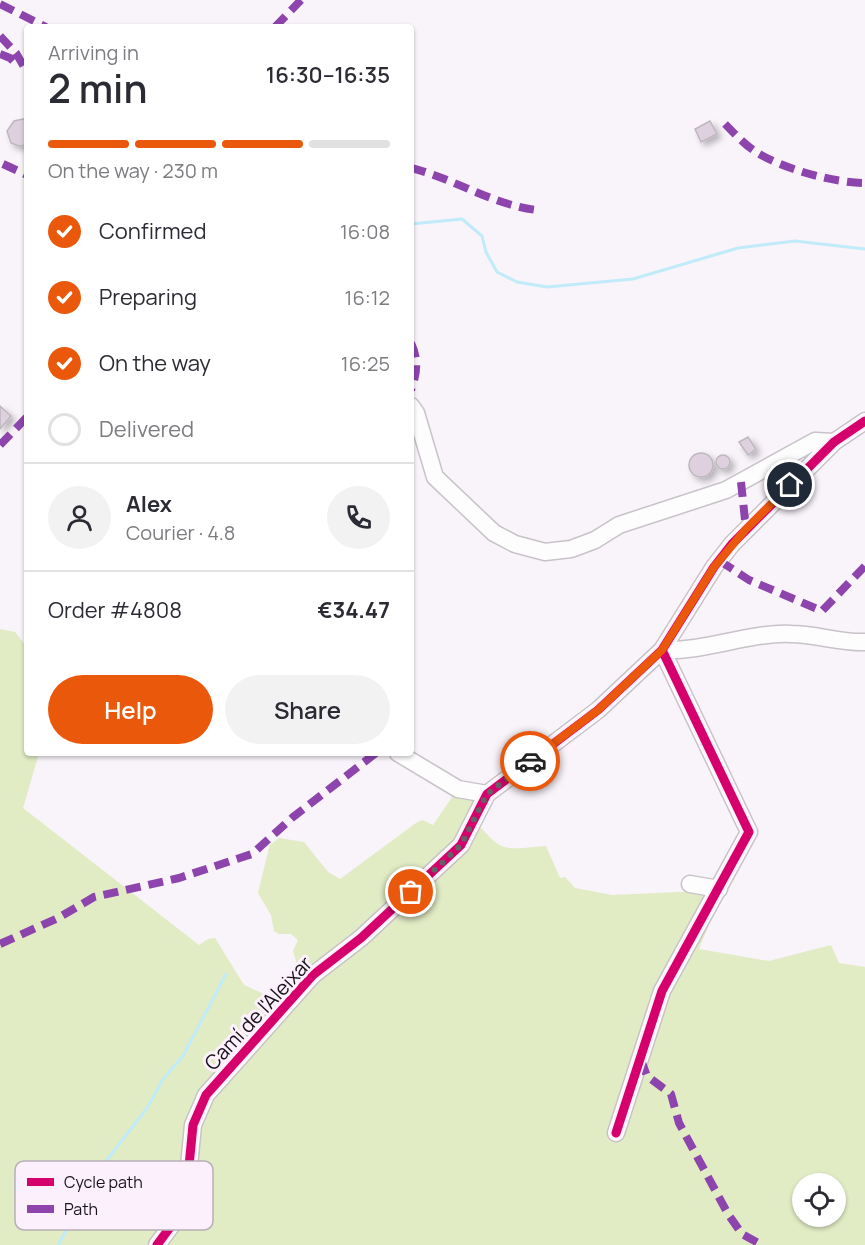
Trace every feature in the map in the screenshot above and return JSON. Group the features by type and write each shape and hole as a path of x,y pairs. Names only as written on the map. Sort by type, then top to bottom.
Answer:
{"street":[{"path":"414,410 435,477 494,533 515,544 545,552 571,549 595,540 619,525 726,490 815,441 834,442 865,422"},
{"name":"Camí de l'Aleixar","path":"189,1161 193,1125 206,1095 313,975 361,938 461,845 487,794 598,710 662,650 714,567 732,544 834,442"},
{"path":"616,1133 662,991 749,832 662,650 688,651 790,633 844,643 865,642"},
{"path":"403,756 458,789 487,794"},
{"path":"690,884 719,889"},
{"name":"Camí de l'Aleixar","path":"157,1245 168,1230"}],"green space":[{"path":"0,629 15,632 24,643 24,756 38,756 23,808 199,945 208,939 215,938 244,985 277,1000 298,968 293,951 298,940 291,934 279,934 274,931 271,915 258,893 270,845 279,838 304,842 328,872 340,879 416,823 422,820 433,825 457,790 476,795 472,818 490,838 503,847 510,848 546,846 560,878 565,877 575,888 612,895 723,890 699,949 769,961 831,945 839,963 865,967 865,1245 0,1245"}],"building":[{"path":"24,120 24,145 11,143 7,131 14,121"},
{"path":"710,121 717,134 701,142 695,129"},
{"path":"0,406 11,416 0,429"},
{"path":"748,437 756,449 748,455 739,442"},
{"path":"701,453 706,454 712,460 712,470 706,476 701,477 696,476 690,470 689,465 690,460 696,454"},
{"path":"723,455 728,457 730,462 728,467 723,469 718,467 716,462 718,457"}],"waterway":[{"path":"414,224 462,219 482,236 486,252 497,272 517,282 547,287 633,279 738,248 795,241 865,249"},
{"path":"106,1161 147,1108 163,1079 183,1056 226,974"},
{"path":"58,1245 66,1230"}],"marked path":[{"path":"278,24 301,0"},
{"path":"0,4 40,24"},
{"path":"0,36 16,53 24,67"},
{"path":"0,54 10,58 18,66"},
{"path":"725,124 753,150 777,163 823,177 865,183"},
{"path":"3,164 24,174"},
{"path":"414,169 505,203 537,210"},
{"path":"414,352 416,366 414,381"},
{"path":"0,445 24,420"},
{"path":"741,482 746,529"},
{"path":"720,561 749,580 822,611 865,566"},
{"path":"0,944 58,918 94,897 179,878 252,854 293,817 372,756"},
{"path":"641,1060 647,1076 671,1094 679,1123 728,1214 742,1234 762,1245"}],"cycle path":[{"path":"189,1161 193,1125 206,1095 313,975 361,938 461,845 487,794 598,710 662,650 714,567 732,544 834,442 865,421"},
{"path":"616,1133 662,991 749,832 662,650"},
{"path":"157,1245 168,1230"}],"way so far":[{"path":"411,892 461,845 487,794 530,761"}],"route":[{"path":"530,761 598,710 662,650 714,567 732,544 790,485"}]}
